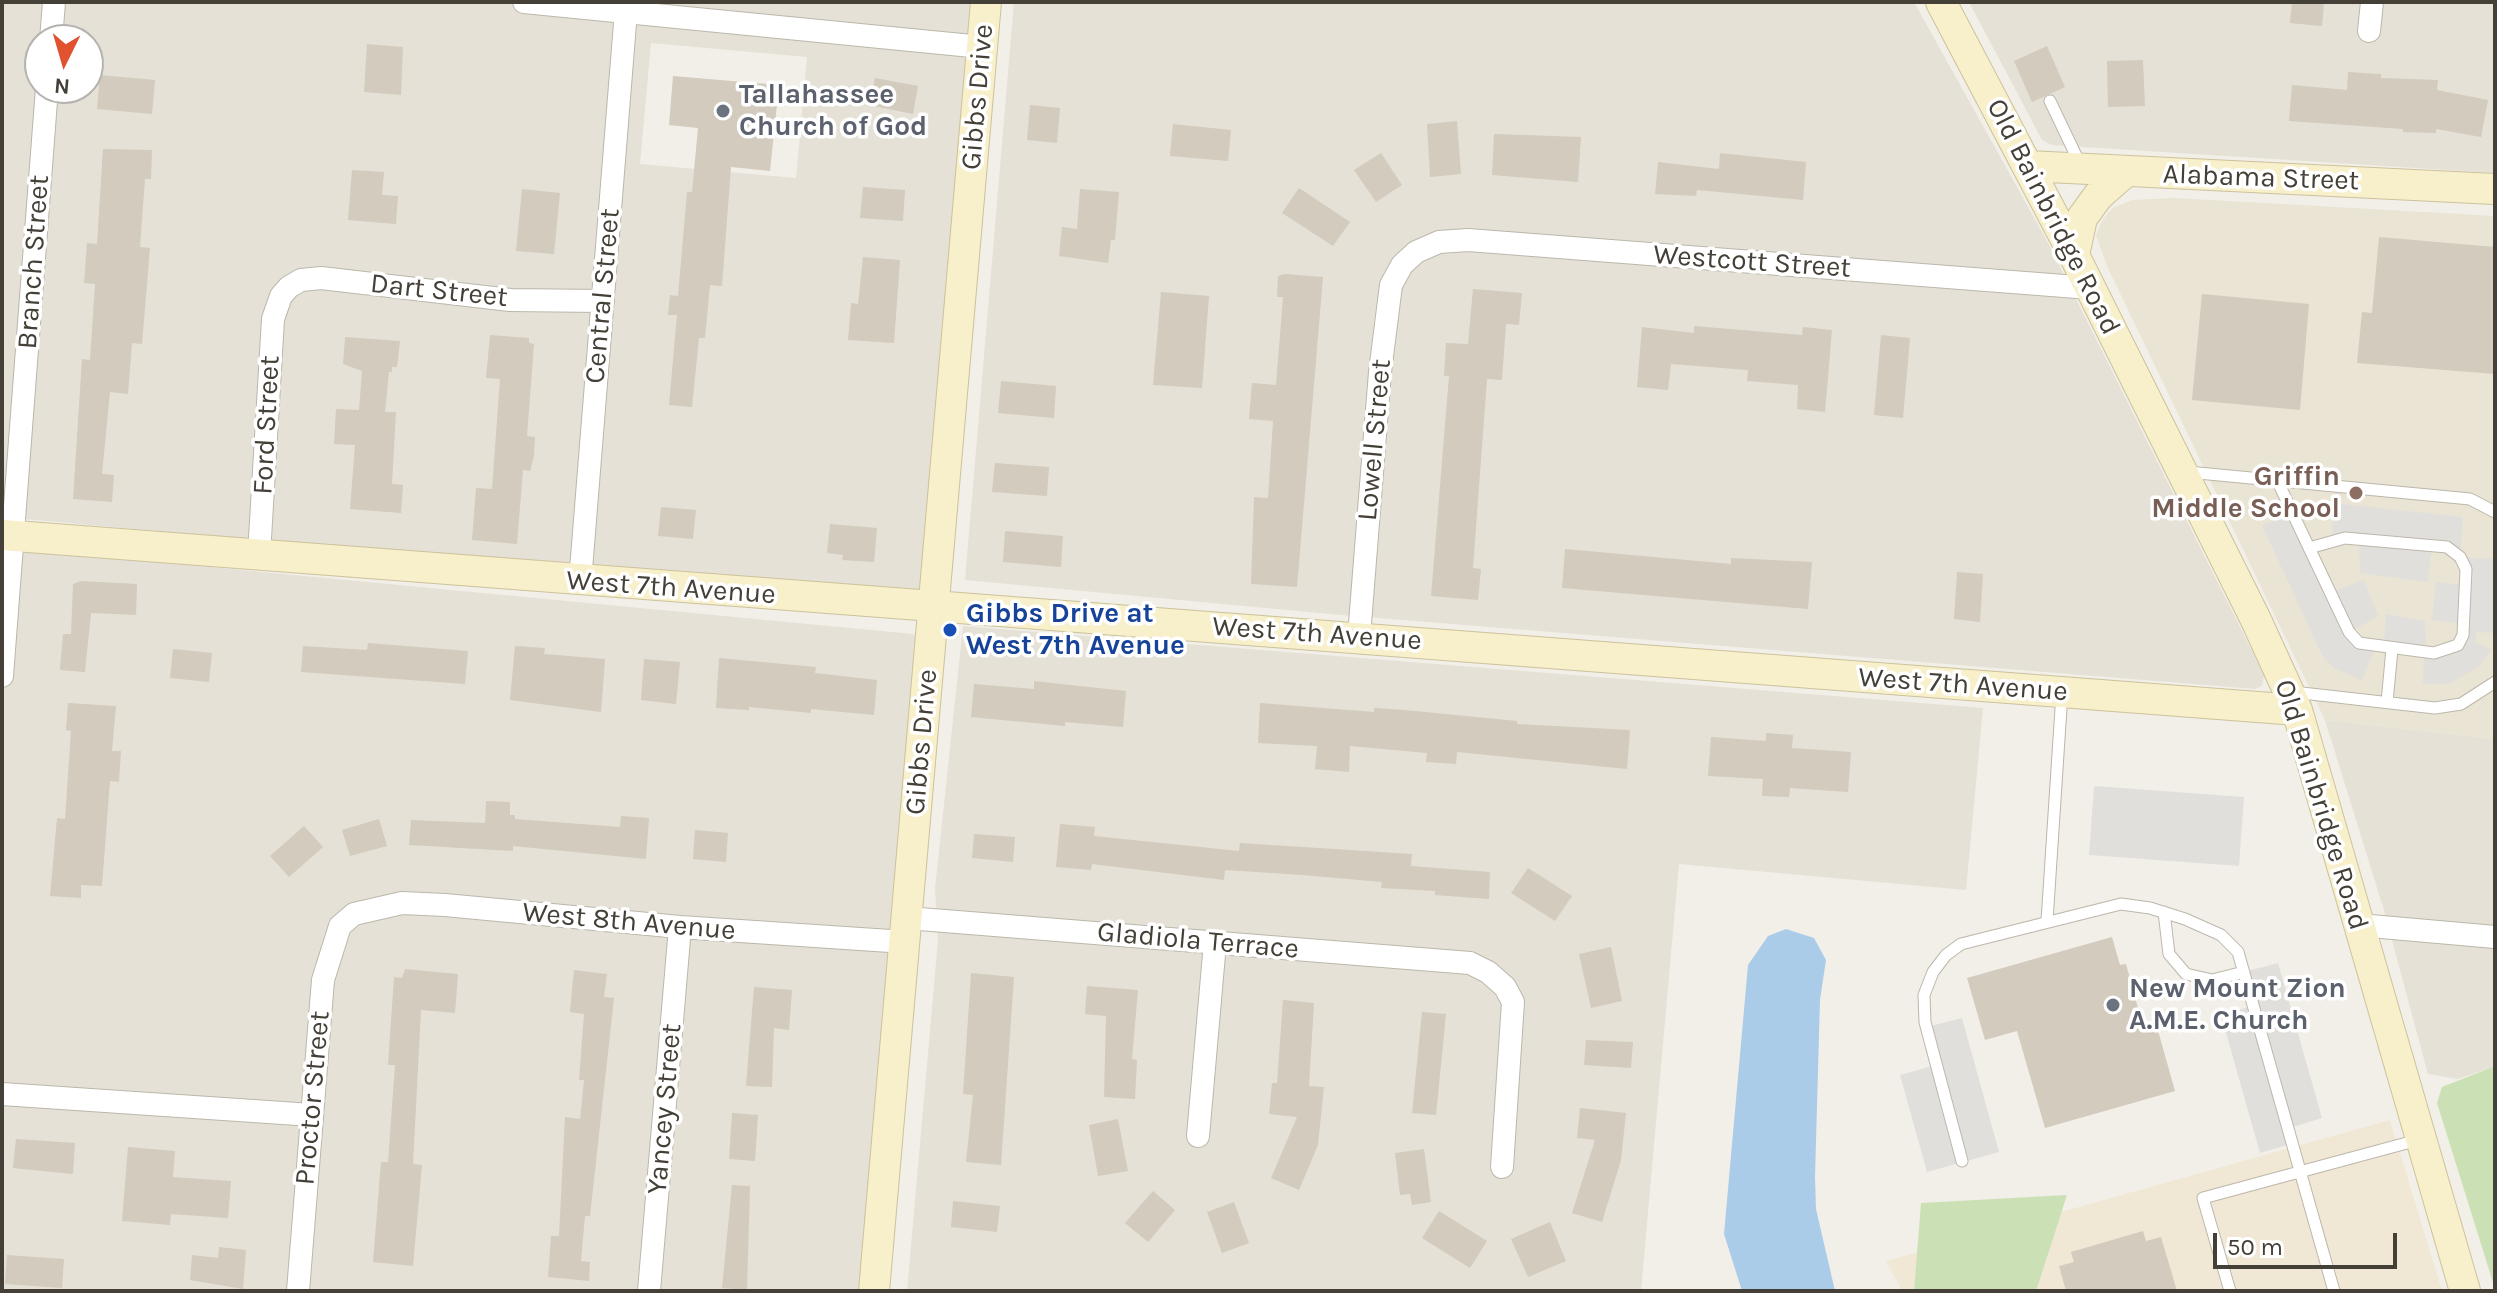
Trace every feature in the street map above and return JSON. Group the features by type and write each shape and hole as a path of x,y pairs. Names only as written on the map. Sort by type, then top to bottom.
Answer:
{"street":[{"path":"52,24 54,2"},
{"path":"524,2 641,9 982,47"},
{"name":"Gibbs Drive","path":"874,1291 986,2"},
{"name":"Old Bainbridge Road","path":"1941,2 2074,255 2293,701 2465,1291"},
{"path":"2369,31 2372,2"},
{"name":"Central Street","path":"580,582 603,301 641,9"},
{"name":"Branch Street","path":"2,676 7,535 46,104"},
{"name":"Alabama Street","path":"2028,166 2495,189"},
{"path":"2074,255 2082,218 2098,196 2124,173"},
{"name":"Westcott Street","path":"1416,252 1439,242 1468,240 2090,288"},
{"name":"Lowell Street","path":"1359,636 1380,372 1391,285 1402,265 1416,252"},
{"name":"Dart Street","path":"281,296 301,280 321,278 510,300 603,301"},
{"name":"Ford Street","path":"259,555 273,319 281,296"},
{"name":"West 7th Avenue","path":"7,535 580,582 1359,636 2062,692 2293,701"},
{"name":"West 8th Avenue","path":"354,914 402,903 680,927 906,930"},
{"name":"Proctor Street","path":"298,1291 323,980 340,926 354,914"},
{"path":"2359,925 2495,937"},
{"name":"Yancey Street","path":"649,1291 680,927"},
{"name":"Gladiola Terrace","path":"906,930 1215,943 1470,963 1488,972 1505,987 1513,1002 1502,1167"},
{"path":"1198,1136 1215,943"},
{"path":"2,1094 312,1115"}],"lane":[{"path":"2050,101 2083,170"},
{"path":"2182,471 2470,499 2495,512"},
{"path":"2277,480 2309,548 2349,632 2359,643 2434,653 2458,645 2463,635 2466,569 2460,557 2447,547 2345,538 2309,548"},
{"path":"2387,702 2392,649"},
{"path":"2293,701 2387,702 2435,708 2461,704 2495,682"},
{"path":"2047,921 2062,692"},
{"path":"1962,1161 1925,1022 1924,995 1933,972 1946,955 1961,944 2121,904 2164,912 2221,935 2238,952 2303,1171 2334,1291"},
{"path":"2164,912 2169,954 2186,974 2212,980 2244,972"},
{"path":"2230,1291 2203,1198 2422,1139"}],"shaded area":[{"path":"2,2 974,2 922,590 907,599 2,517","holes":["651,43 807,57 796,178 640,164"]},
{"path":"1014,2 1914,2 2047,241 2264,675 2262,686 2255,689 1341,615 965,580"},
{"path":"1969,2 2495,2 2495,173 2052,145 2042,140"},
{"name":"Griffin Middle School","path":"2174,198 2495,216 2495,739 2325,720 2107,266 2096,235 2103,219 2113,208 2132,200"},
{"path":"2332,503 2463,517 2460,557 2432,546 2428,582 2360,573 2359,539 2333,543"},
{"path":"2293,514 2331,592 2364,580 2378,616 2350,632 2375,648 2362,680 2335,669 2322,655 2262,525"},
{"path":"42,551 913,634 918,640 865,1291 2,1291 2,556"},
{"path":"2460,557 2495,559 2495,633 2477,632 2475,642 2491,650 2478,667 2448,684 2423,684 2424,652 2384,648 2386,614 2425,621 2426,652 2458,644 2463,624 2432,620 2436,582 2466,585"},
{"path":"963,626 1983,708 1966,890 1679,864 1641,1291 907,1291 938,940 935,889"},
{"path":"2325,720 2495,739 2495,1066 2458,1079 2428,1074 2383,907"},
{"path":"2094,786 2244,797 2239,866 2089,855"},
{"path":"2278,963 2322,1118 2290,1128 2294,1143 2260,1153 2221,1015 2253,1006 2244,972"},
{"path":"1962,1018 1999,1152 1927,1172 1900,1075 1936,1065 1927,1027"},
{"path":"2390,1120 2442,1291 1902,1291 1886,1261"}],"green space":[{"path":"2495,1066 2495,1289 2437,1103 2442,1087"},
{"path":"2067,1195 2036,1291 1914,1291 1921,1203"}],"water":[{"path":"1786,929 1814,938 1826,960 1820,1000 1815,1177 1816,1209 1835,1291 1742,1291 1724,1234 1748,965 1768,936"}],"building":[{"path":"2292,2 2324,2 2322,26 2290,23"},
{"path":"367,44 403,47 401,95 364,92"},
{"path":"2047,46 2065,87 2032,102 2014,61"},
{"path":"2143,60 2145,106 2108,107 2107,61"},
{"path":"2348,72 2381,74 2381,78 2438,80 2437,90 2488,100 2481,137 2436,129 2436,133 2403,132 2403,129 2289,121 2292,85 2347,90"},
{"path":"104,75 155,80 152,114 97,109 97,104 104,104"},
{"path":"673,76 779,85 770,171 731,167 722,286 710,285 705,338 699,338 692,407 669,405 677,315 668,315 670,295 678,296 687,192 692,192 698,128 669,125"},
{"path":"875,78 918,86 913,114 869,105"},
{"path":"1030,105 1060,108 1057,143 1027,140"},
{"path":"1457,121 1461,174 1430,177 1427,124"},
{"path":"1173,124 1231,130 1228,161 1170,156"},
{"path":"1494,134 1581,137 1578,182 1492,175"},
{"path":"103,149 152,150 151,179 145,179 140,247 150,248 142,344 132,343 128,394 110,392 102,474 114,475 112,502 73,499 82,359 90,360 95,284 84,283 87,243 97,244"},
{"path":"1381,153 1402,185 1376,202 1354,170"},
{"path":"1720,153 1806,162 1803,200 1697,190 1696,196 1655,194 1658,162 1719,169"},
{"path":"352,170 384,172 382,195 398,196 396,224 348,220"},
{"path":"863,187 905,190 903,221 860,218"},
{"path":"1299,188 1350,222 1333,246 1282,213"},
{"path":"522,189 560,193 554,254 516,251"},
{"path":"1080,189 1119,192 1115,240 1111,240 1108,263 1059,256 1062,227 1077,229"},
{"path":"2379,237 2495,247 2495,374 2357,363 2362,312 2372,313"},
{"path":"863,257 900,260 894,343 848,340 851,303 858,304"},
{"path":"1278,276 1323,277 1297,587 1251,584 1254,497 1268,498 1273,421 1249,419 1252,383 1276,385 1283,297 1277,297"},
{"path":"1473,289 1522,293 1519,325 1506,324 1502,380 1487,379 1473,568 1481,569 1478,600 1431,596 1449,376 1444,376 1446,343 1468,344"},
{"path":"1161,292 1209,296 1202,388 1153,385"},
{"path":"2202,294 2309,304 2300,410 2192,400"},
{"path":"1694,326 1802,335 1803,327 1832,330 1825,412 1797,409 1798,385 1747,381 1748,370 1671,364 1668,390 1637,387 1642,327 1694,333"},
{"path":"490,335 529,338 529,343 534,344 527,436 535,437 534,456 530,471 523,470 517,544 472,540 476,488 492,489 500,379 486,378"},
{"path":"1881,335 1910,338 1903,418 1874,415"},
{"path":"345,337 400,341 397,367 392,367 392,372 389,372 385,412 396,412 392,484 403,485 401,513 350,509 355,445 334,444 336,409 359,410 362,371 343,364"},
{"path":"1001,381 1056,386 1054,418 998,413"},
{"path":"995,463 1049,467 1047,496 992,492"},
{"path":"661,507 696,510 693,539 658,536"},
{"path":"830,524 877,528 874,562 842,560 843,555 827,553"},
{"path":"1005,531 1063,536 1061,567 1003,562"},
{"path":"1565,549 1731,564 1731,558 1812,562 1808,609 1562,588"},
{"path":"1957,572 1983,574 1980,622 1954,619"},
{"path":"81,581 137,584 136,615 91,613 85,672 60,670 63,634 71,634 73,584"},
{"path":"368,643 468,651 465,684 301,672 303,646 367,650"},
{"path":"515,646 545,648 544,654 605,659 601,712 510,700"},
{"path":"173,649 212,653 209,682 170,678"},
{"path":"719,658 816,667 815,673 877,680 874,715 811,709 811,713 749,707 749,710 716,708"},
{"path":"644,659 680,662 676,704 641,700"},
{"path":"1034,681 1126,691 1123,727 1065,722 1065,726 971,717 974,684 1034,689"},
{"path":"68,703 116,706 112,751 121,751 119,782 110,781 102,886 81,885 81,898 50,896 57,818 65,819 71,731 66,730"},
{"path":"1260,703 1374,712 1374,708 1405,710 1517,721 1517,724 1630,730 1627,769 1457,752 1456,764 1426,762 1427,753 1350,746 1349,772 1315,769 1317,746 1258,743"},
{"path":"1766,733 1793,735 1792,748 1851,752 1848,792 1790,788 1789,797 1762,796 1763,779 1708,776 1711,737 1766,741"},
{"path":"486,801 510,802 510,815 515,815 515,819 620,827 621,816 649,818 646,859 513,846 513,851 409,845 411,820 485,823"},
{"path":"379,819 387,846 350,856 342,830"},
{"path":"1060,824 1095,827 1094,836 1239,851 1240,843 1412,854 1411,866 1490,872 1489,899 1435,895 1435,891 1381,888 1382,882 1302,875 1225,870 1224,880 1092,864 1091,870 1056,867"},
{"path":"304,826 323,847 289,877 270,856"},
{"path":"695,830 728,833 726,862 693,859"},
{"path":"974,834 1015,837 1013,862 972,858"},
{"path":"1528,868 1572,896 1555,921 1511,893"},
{"path":"2112,937 2120,965 2126,964 2144,1030 2157,1027 2175,1091 2045,1128 2017,1031 1985,1040 1967,978"},
{"path":"1611,947 1622,1001 1591,1008 1579,954"},
{"path":"405,969 458,974 455,1013 421,1010 413,1164 422,1165 413,1266 373,1262 381,1162 388,1162 395,1065 388,1065 394,977 402,978"},
{"path":"574,970 607,974 604,997 614,998 590,1216 585,1216 581,1261 590,1262 589,1281 548,1277 551,1236 559,1236 565,1117 580,1119 584,1080 579,1080 584,1014 570,1012"},
{"path":"971,973 1014,977 1001,1165 966,1162 973,1095 963,1094"},
{"path":"1087,986 1138,990 1132,1059 1137,1060 1135,1099 1104,1097 1106,1016 1085,1014"},
{"path":"754,987 792,990 789,1030 774,1028 772,1087 746,1086"},
{"path":"1283,1000 1314,1003 1309,1086 1324,1087 1318,1145 1299,1190 1271,1178 1297,1117 1269,1114 1272,1083 1277,1083"},
{"path":"1422,1012 1446,1014 1436,1115 1412,1113"},
{"path":"1586,1040 1633,1042 1631,1068 1584,1065"},
{"path":"1580,1108 1626,1113 1621,1160 1602,1222 1572,1213 1595,1140 1577,1138"},
{"path":"732,1113 758,1115 755,1161 729,1159"},
{"path":"1118,1119 1128,1171 1098,1176 1089,1125"},
{"path":"16,1139 75,1143 73,1174 13,1168"},
{"path":"128,1147 175,1151 173,1177 231,1181 228,1218 171,1214 170,1225 122,1221"},
{"path":"1424,1149 1431,1202 1412,1205 1410,1194 1400,1195 1395,1153"},
{"path":"732,1185 750,1186 747,1290 722,1288"},
{"path":"1153,1191 1175,1210 1148,1242 1125,1223"},
{"path":"953,1201 1000,1206 997,1232 951,1227"},
{"path":"1234,1202 1249,1243 1222,1253 1207,1212"},
{"path":"1439,1211 1487,1241 1470,1268 1422,1238"},
{"path":"1550,1222 1566,1261 1528,1277 1511,1239"},
{"path":"2143,1231 2146,1241 2161,1237 2177,1291 2066,1291 2059,1266 2074,1262 2071,1252"},
{"path":"219,1247 246,1250 243,1289 190,1280 192,1255 218,1258"},
{"path":"7,1255 64,1259 62,1288 5,1284"}],"place":[{"name":"Tallahassee Church of God","path":"723,111"},
{"name":"Griffin Middle School","path":"2356,493"},
{"name":"Gibbs Drive at West 7th Avenue","path":"950,630"},
{"name":"New Mount Zion A.M.E. Church","path":"2113,1005"}]}
